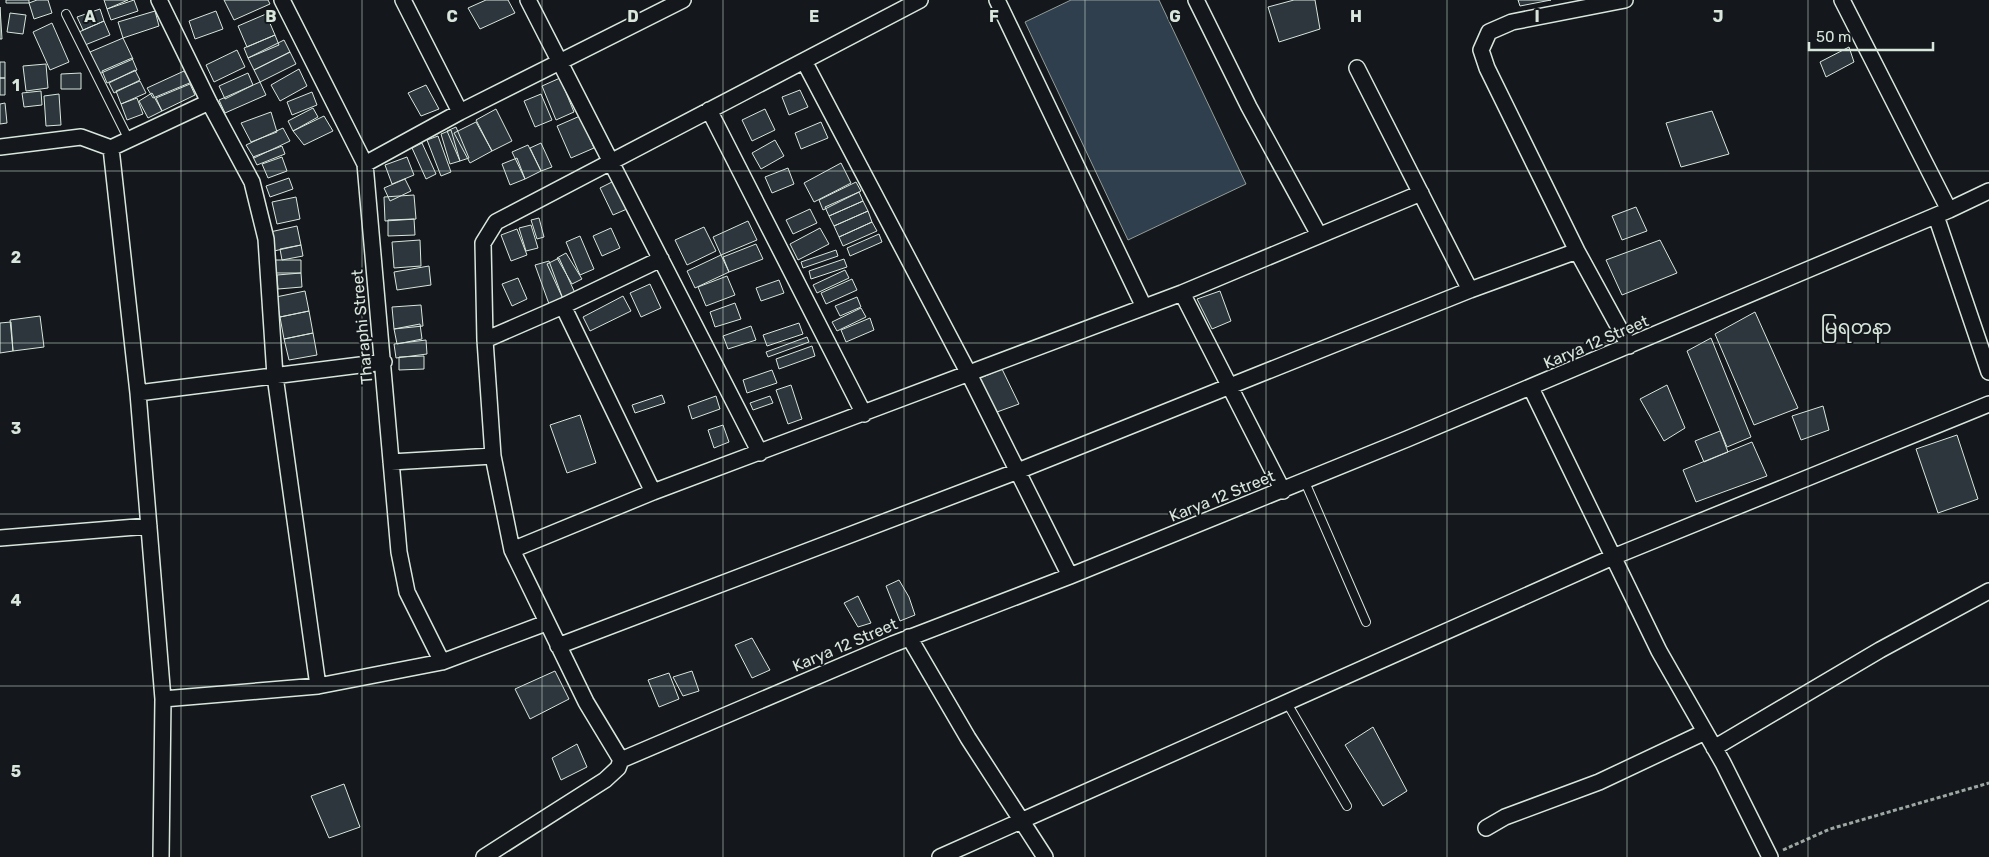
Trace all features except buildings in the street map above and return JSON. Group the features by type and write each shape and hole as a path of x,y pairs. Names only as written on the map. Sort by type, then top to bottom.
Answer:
{"street":[{"path":"159,0 209,102 252,182 266,239 275,376 318,686"},
{"name":"Tharaphi Street","path":"282,0 365,164 384,362 399,552 407,592 442,662"},
{"path":"403,0 460,112"},
{"path":"528,0 760,453"},
{"path":"365,164 460,112 560,62 657,6 684,0"},
{"path":"621,760 586,702 512,550 494,456 485,340 483,242 496,222 804,61 903,4 920,0"},
{"path":"997,0 1144,307"},
{"path":"1196,0 1249,108 1319,235"},
{"path":"1625,0 1512,22 1488,32 1481,50 1487,68 1577,251 1629,346"},
{"path":"1842,0 1942,213 1989,372"},
{"path":"804,61 969,374 1070,576"},
{"path":"1357,68 1470,290"},
{"path":"0,146 81,136 111,148 209,102"},
{"path":"709,110 864,414"},
{"path":"111,148 138,393 164,700 161,857"},
{"name":"Karya 12 Street","path":"484,857 605,780 618,768 621,760 909,637 1070,576 1283,491 1531,388 1942,213 1989,191"},
{"path":"512,550 653,492 1182,293 1421,193"},
{"path":"558,646 1018,471 1470,290 1577,251"},
{"path":"485,340 563,306 660,259"},
{"path":"1182,293 1283,491"},
{"path":"563,306 653,492"},
{"path":"138,393 384,362"},
{"path":"1531,388 1660,651 1714,748 1768,857"},
{"path":"940,857 1614,557 1989,404"},
{"path":"391,462 494,456"},
{"path":"0,538 149,526"},
{"path":"1714,748 1880,650 1989,591"},
{"path":"164,700 318,686 442,662 546,623"},
{"path":"909,637 968,738 1023,820 1045,857"},
{"path":"1486,828 1505,817 1599,782 1705,732"}],"lane":[{"path":"66,14 129,140"},
{"path":"1305,482 1366,622"},
{"path":"1287,703 1347,806"}],"path":[{"path":"1768,857 1830,829 1989,783"}],"water":[{"path":"1071,0 1159,0 1246,184 1128,240 1025,22"}],"district":[{"name":"မြရတနာ","path":"1856,327"}]}
